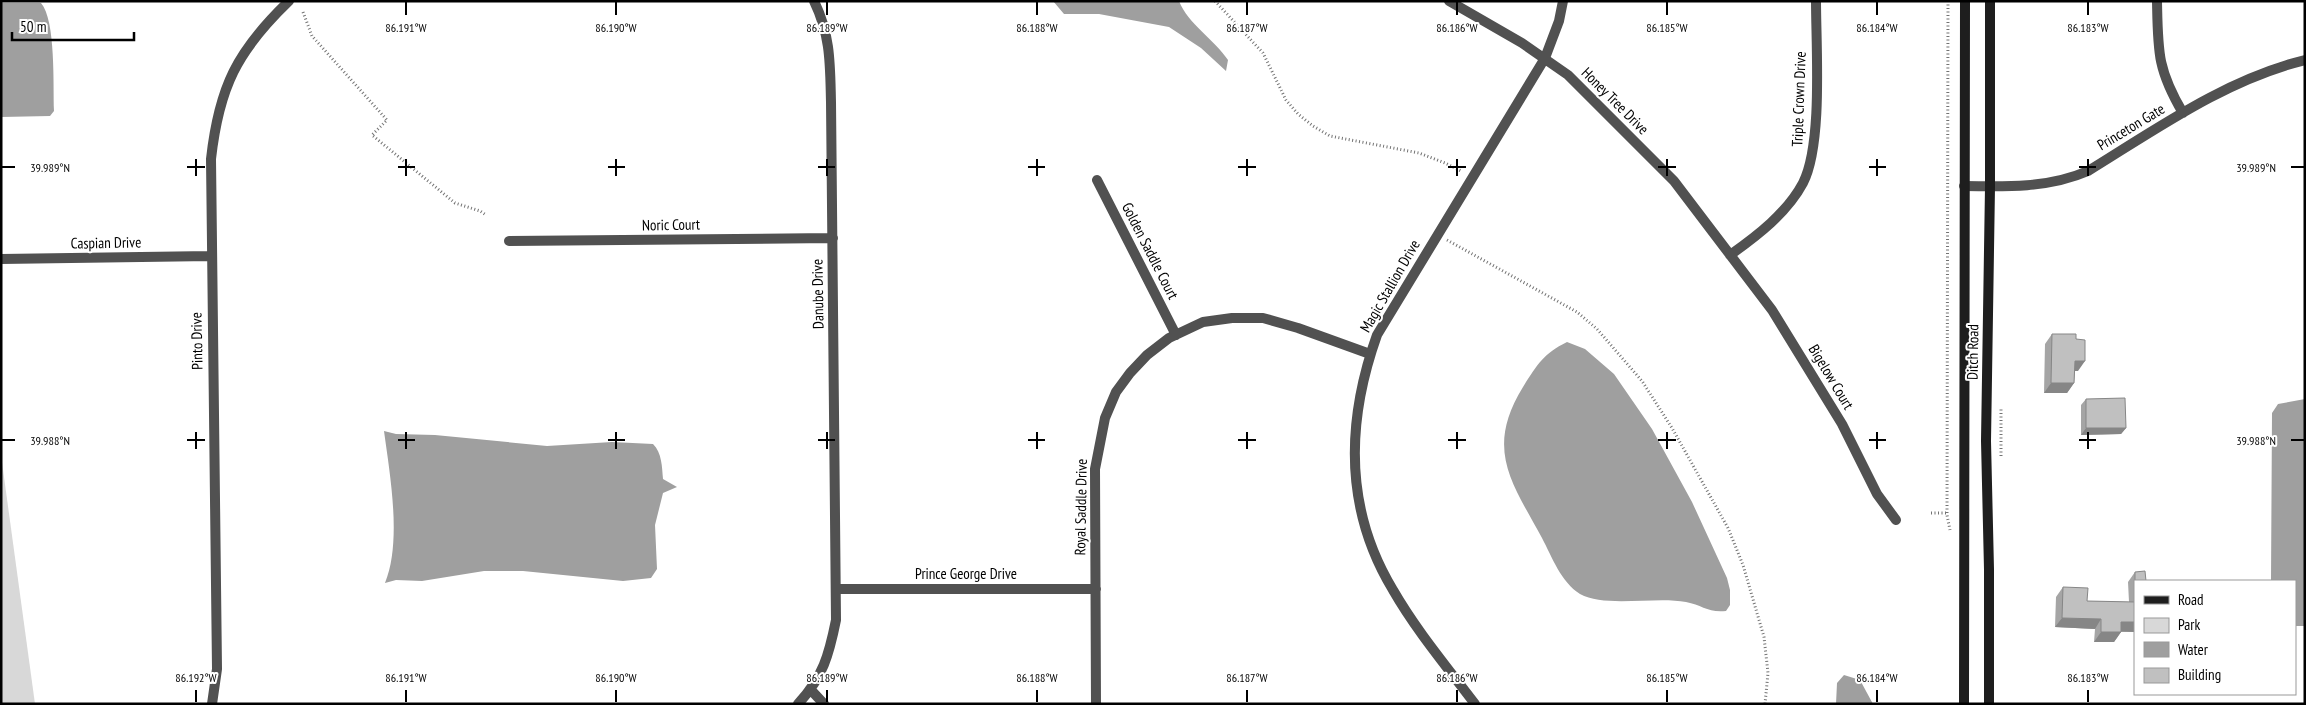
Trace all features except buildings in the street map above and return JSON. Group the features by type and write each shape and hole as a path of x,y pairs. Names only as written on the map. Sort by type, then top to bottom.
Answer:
{"street":[{"name":"Pinto Drive","path":"212,704 217,669 211,159 219,105 229,77 243,55 273,16 289,1"},
{"name":"Danube Drive","path":"798,704 820,677 827,661 836,620 837,589 829,42 823,19 814,1"},
{"name":"Honey Tree Drive","path":"1449,1 1545,58 1568,75 1674,181 1730,255"},
{"name":"Magic Stallion Drive","path":"1475,704 1408,614 1392,589 1377,559 1359,504 1354,468 1357,409 1370,354 1377,335 1545,58 1563,1"},
{"name":"Triple Crown Drive","path":"1730,255 1762,230 1788,204 1803,182 1812,155 1816,117 1816,1"},
{"name":"Ditch Road","path":"1964,704 1966,1"},
{"name":"Ditch Road","path":"1988,704 1989,569 1986,441 1990,187 1990,1"},
{"path":"2157,1 2158,51 2161,66 2168,89 2182,113"},
{"name":"Princeton Gate","path":"1964,186 1990,187 2046,184 2067,180 2088,170 2210,96 2245,79 2277,67 2305,60"},
{"name":"Golden Saddle Court","path":"1097,180 1176,335"},
{"name":"Noric Court","path":"509,241 833,238"},
{"name":"Bigelow Court","path":"1730,255 1772,310 1804,360 1842,424 1877,494 1896,520"},
{"name":"Caspian Drive","path":"1,259 212,256"},
{"name":"Royal Saddle Drive","path":"1096,704 1095,469 1105,418 1116,392 1130,373 1148,355 1176,335 1203,322 1232,318 1263,318 1298,328 1370,354"},
{"name":"Prince George Drive","path":"837,589 1096,589"},
{"path":"810,689 824,704"}],"path":[{"path":"1215,1 1263,53 1286,100 1298,114 1313,126 1330,136 1419,153 1445,163 1473,178"},
{"path":"1948,1 1947,513 1950,534"},
{"path":"303,12 312,36 386,120 372,135 456,203 486,215"},
{"path":"1438,235 1577,312 1603,335 1642,381 1672,428 1728,528 1743,565 1764,638 1768,673 1765,704"},
{"path":"1931,513 1947,513"}],"green space":[{"path":"1,455 35,704 1,704"}],"water":[{"path":"1053,1 1179,1 1188,17 1228,60 1226,71 1201,48 1169,27 1099,14 1064,14"},
{"path":"1,3 41,3 46,11 51,38 53,70 54,111 50,116 1,117"},
{"path":"1567,342 1585,349 1614,374 1652,429 1692,502 1727,578 1730,590 1730,605 1726,611 1714,611 1686,602 1660,600 1617,601 1591,598 1573,589 1562,576 1512,482 1504,447 1506,429 1512,409 1532,372 1546,356"},
{"path":"2305,399 2305,626 2296,626 2296,580 2271,580 2272,413 2278,404"},
{"path":"384,431 396,434 435,435 547,446 612,442 653,444 660,456 663,479 677,487 663,493 655,525 657,569 651,578 623,581 523,571 484,571 422,581 396,580 385,583 390,567 394,528"},
{"path":"1844,675 1860,680 1873,704 1836,704 1837,683"}]}
